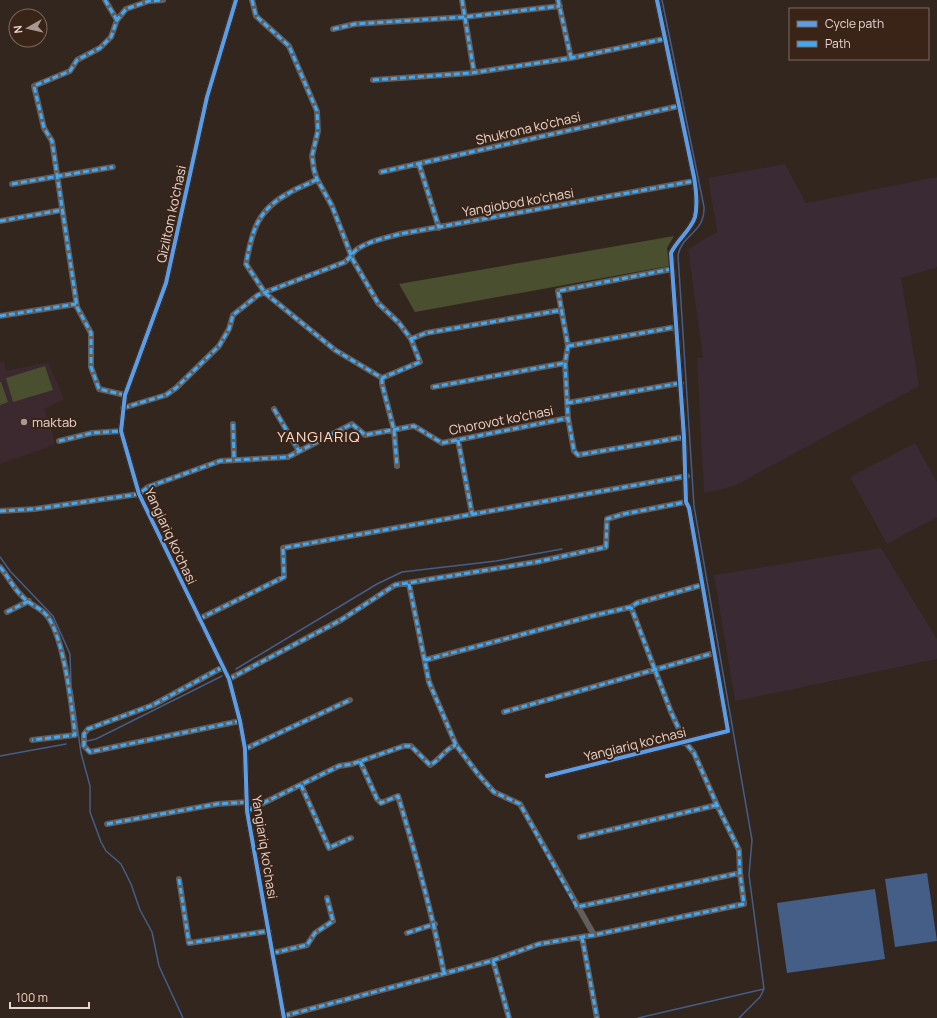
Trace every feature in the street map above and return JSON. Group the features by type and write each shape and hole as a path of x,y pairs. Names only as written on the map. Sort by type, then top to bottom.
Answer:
{"street":[{"path":"105,0 117,20"},
{"path":"125,395 99,389 90,366 91,333 76,304 52,141 44,128 34,86 70,71 77,60 100,48 111,36 117,20 126,9 149,1 163,0"},
{"name":"Qiziltom ko'chasi","path":"121,431 125,395 166,283 208,97 236,0"},
{"path":"252,0 256,16 289,46 317,111 318,131 312,156 317,179 332,206 352,257 378,303 399,323 411,339 420,362 382,378"},
{"path":"462,0 474,72"},
{"path":"504,712 714,654 689,508 686,502 681,383 671,253 675,244 695,218 696,199 694,181 657,0"},
{"path":"333,29 355,24 465,17 559,3 570,58"},
{"path":"373,80 474,72 570,58 664,40"},
{"name":"Shukrona ko'chasi","path":"381,172 679,106"},
{"path":"419,164 438,228"},
{"path":"12,184 112,167"},
{"path":"317,179 308,185 289,192 264,210 251,235 246,264 265,293 335,350 382,378"},
{"name":"Yangiobod ko'chasi","path":"352,257 355,251 372,241 400,234 694,181"},
{"path":"0,221 62,210"},
{"path":"123,408 166,395 176,388 219,346 229,329 233,315 258,295 345,262 352,257"},
{"path":"672,269 558,291 568,346 565,363 568,418 574,451 578,456 684,437"},
{"path":"0,316 76,304"},
{"path":"411,339 426,333 562,310"},
{"path":"568,346 676,327"},
{"path":"433,387 565,363"},
{"path":"382,378 382,384 394,430 397,466"},
{"name":"Chorovot ko'chasi","path":"567,403 681,383"},
{"path":"2,511 35,509 138,494 148,487 220,461 234,459 276,459 288,457 299,451 274,409"},
{"name":"Chorovot ko'chasi","path":"299,451 352,424 365,435 414,426 442,443 568,418"},
{"path":"233,424 234,459"},
{"path":"59,441 92,433 121,431"},
{"name":"Yangiariq ko'chasi","path":"121,431 138,494 229,679 240,721 245,749 247,811 284,1017"},
{"path":"458,440 472,514"},
{"path":"199,619 284,577 283,548 686,476"},
{"path":"229,679 340,620 395,585 409,584 536,562 606,547 607,519 624,514 686,502"},
{"path":"0,567 22,598 42,610 57,636 75,735 32,740"},
{"path":"284,1017 494,960 539,944 594,935 520,804 494,792 456,745 429,682 409,584"},
{"path":"425,660 631,607 637,602 702,586"},
{"path":"7,612 29,601"},
{"name":"Yangiariq ko'chasi","path":"594,935 744,904 739,850 694,753 685,742 671,712 656,669 631,607"},
{"name":"Yangiariq ko'chasi","path":"547,776 728,731 714,654"},
{"path":"223,667 153,705 88,729 84,734 84,746 90,752 240,721"},
{"path":"245,749 350,700"},
{"name":"Yangiariq ko'chasi","path":"247,811 339,766 360,761 404,746 411,746 430,765 437,762 445,753 456,745"},
{"path":"360,761 376,799 381,803 398,796 420,868 444,973"},
{"path":"301,785 329,848 351,838"},
{"name":"Yangiariq ko'chasi","path":"107,824 217,804 247,802"},
{"path":"580,837 717,805"},
{"path":"577,907 740,872"},
{"path":"179,879 189,943 269,931"},
{"path":"273,953 307,945 315,934 333,921 326,898"},
{"path":"407,933 434,924"},
{"path":"582,937 597,1018"},
{"path":"494,960 509,1018"}],"shaded area":[{"path":"785,164 806,203 937,177 937,267 901,278 919,386 734,486 704,493 697,358 703,357 688,249 717,232 708,178"},
{"name":"maktab","path":"4,361 6,371 48,362 64,399 44,409 53,434 54,445 0,464 0,362"},
{"path":"915,443 937,482 937,517 887,544 850,477"},
{"path":"881,548 937,639 937,659 735,701 714,575"}],"green space":[{"path":"674,236 667,248 669,266 415,312 399,284"},
{"path":"45,366 53,390 13,402 6,378"},
{"path":"0,382 8,402 0,405"}],"water":[{"path":"927,873 937,941 895,947 885,879"},
{"path":"875,889 885,959 787,973 777,903"}],"waterway":[{"path":"638,1018 764,989 749,875 752,840 694,506 678,255 684,242 701,223 704,207 662,0"},
{"path":"236,669 377,584 402,572 496,561 562,549"},
{"path":"0,557 10,571 53,616 70,654 71,686"},
{"path":"87,741 96,739 222,676"},
{"path":"72,690 81,753 90,786 90,812 101,842 106,851 121,864 131,884 140,910 152,932 159,966 183,1018"},
{"path":"0,756 66,744"},
{"path":"739,1018 760,997 764,989"}],"marked path":[{"path":"105,0 117,20"},
{"path":"125,395 99,389 91,367 91,333 77,307 52,141 44,128 34,86 70,71 77,60 100,48 111,37 117,20 126,9 149,1 163,0"},
{"path":"252,0 256,16 289,46 317,111 318,131 312,156 314,170 317,179 332,206 353,260 378,303 399,323 411,339 420,362 382,378"},
{"path":"462,0 474,72"},
{"path":"558,0 571,58"},
{"path":"333,29 355,24 465,17 560,6"},
{"path":"373,80 471,73 571,58 664,39"},
{"path":"381,172 679,106"},
{"path":"419,164 439,228"},
{"path":"12,184 113,167"},
{"path":"317,179 292,191 278,200 263,214 254,232 246,264 265,293 335,350 382,378"},
{"path":"123,408 166,395 176,388 219,346 229,329 233,315 258,295 345,262 356,250 372,242 400,234 694,181"},
{"path":"0,221 62,210"},
{"path":"672,269 558,291 568,346 565,363 568,418 574,451 578,455 684,437"},
{"path":"0,316 76,304"},
{"path":"411,339 426,333 562,310"},
{"path":"568,346 676,327"},
{"path":"433,387 565,363"},
{"path":"382,378 382,384 394,430 397,466"},
{"path":"567,403 681,383"},
{"path":"274,409 299,451"},
{"path":"0,511 35,509 139,494 148,487 220,461 288,457 352,424 365,435 414,426 442,443 568,418"},
{"path":"233,424 234,459"},
{"path":"59,441 92,433 121,431"},
{"path":"458,440 472,514"},
{"path":"199,619 284,577 283,548 687,476"},
{"path":"229,679 341,620 395,585 536,562 606,547 607,519 624,514 686,502"},
{"path":"0,567 19,593 48,617 54,627 63,657 75,735 32,740"},
{"path":"409,584 429,682 456,745 494,792 520,804 577,907 740,873"},
{"path":"425,660 631,607 637,603 702,585"},
{"path":"7,612 29,601"},
{"path":"284,1016 491,961 539,944 594,935 744,904 739,850 694,753 685,742 671,712 631,607"},
{"path":"504,712 714,653"},
{"path":"223,667 153,705 88,729 84,734 84,746 90,752 240,721"},
{"path":"245,749 350,700"},
{"path":"247,811 339,766 352,764 404,746 411,746 430,765 456,745"},
{"path":"360,761 377,799 381,803 398,796 423,884 444,973"},
{"path":"301,785 329,848 351,838"},
{"path":"107,824 217,804 247,802"},
{"path":"580,837 717,805"},
{"path":"179,879 189,943 269,931"},
{"path":"273,953 307,945 315,933 333,921 327,898"},
{"path":"407,933 435,924"},
{"path":"582,937 597,1018"},
{"path":"493,960 509,1018"}],"cycle path":[{"path":"236,0 207,97 166,283 125,395 121,431 139,494 229,679 240,721 245,749 247,811 284,1018"},
{"path":"547,776 728,731 689,508 686,502 684,437 671,253 693,222 695,217 696,192 657,0"}],"place":[{"name":"maktab","path":"24,422"}],"district":[{"name":"YANGIARIQ","path":"319,436"}]}
